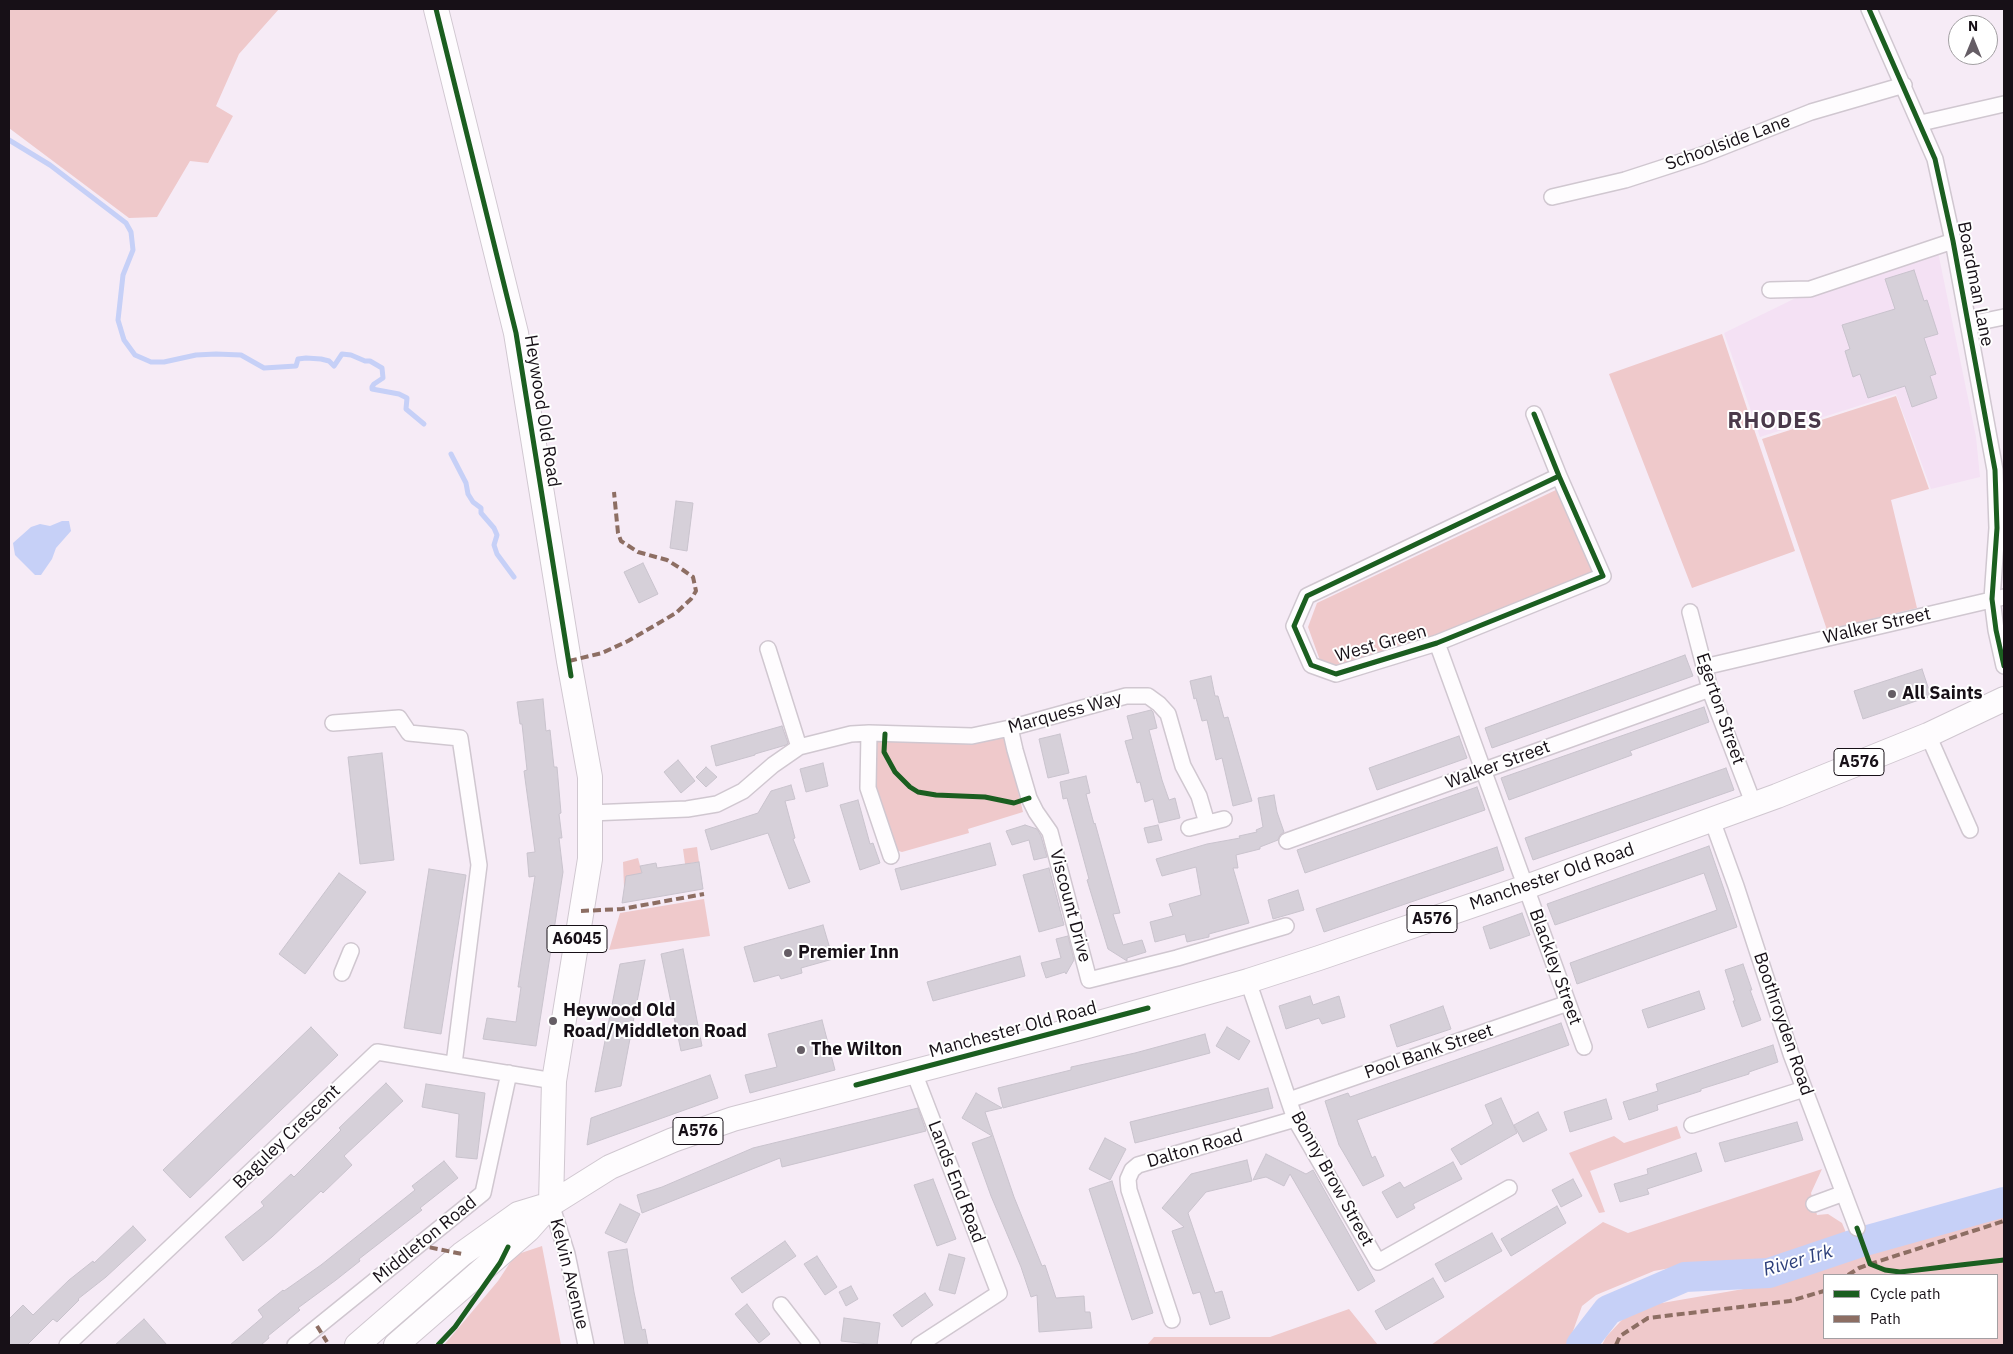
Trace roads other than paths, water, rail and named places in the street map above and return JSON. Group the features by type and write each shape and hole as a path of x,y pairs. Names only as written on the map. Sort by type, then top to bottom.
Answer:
{"main road":[{"name":"Heywood Old Road","path":"436,9 516,333 567,651 590,777 590,859 554,1081 550,1204"},
{"name":"Manchester Old Road","path":"357,1345 462,1254 518,1214 550,1204 610,1167 673,1140 742,1116 1088,1026 1248,981 1526,886 1754,805 1928,735 2004,699"},
{"name":"Manchester Old Road","path":"396,1345 528,1230 550,1204"}],"street":[{"name":"Boardman Lane","path":"1869,9 1921,123 1935,159 1953,241 2000,470 1997,528 1998,598 1996,630 2004,666"},
{"name":"Schoolside Lane","path":"1552,198 1625,180 1702,155 1811,112 1904,85"},
{"path":"1921,123 2004,104"},
{"path":"1770,290 1810,289 1953,241"},
{"path":"1970,324 2004,317"},
{"name":"West Green","path":"1534,414 1603,576 1437,643 1336,674 1311,665 1294,626 1307,596 1560,476"},
{"name":"Walker Street","path":"1704,667 1998,598"},
{"name":"Egerton Street","path":"1690,612 1710,689 1754,805"},
{"name":"Blackley Street","path":"1437,643 1584,1047"},
{"path":"768,649 799,747"},
{"name":"Walker Street","path":"1287,841 1710,689"},
{"name":"Marquess Way","path":"590,813 686,809 717,804 743,791 773,765 799,747 851,734 954,737 988,734 1126,696 1148,696 1168,714 1183,766 1199,796 1207,823"},
{"path":"333,723 399,718 409,733 460,738 479,865 454,1064"},
{"name":"Viscount Drive","path":"1010,728 1014,750 1029,798 1050,832 1090,980 1177,958 1286,926"},
{"path":"868,733 868,788 891,856"},
{"path":"1928,735 1970,830"},
{"path":"1188,828 1224,819"},
{"name":"Boothroyden Road","path":"1712,820 1804,1089 1857,1228"},
{"path":"342,973 351,951"},
{"name":"Bonny Brow Street","path":"1248,981 1295,1119 1378,1262 1509,1188"},
{"name":"Pool Bank Street","path":"1289,1100 1568,1002"},
{"name":"Baguley Crescent","path":"67,1345 377,1052 554,1081"},
{"name":"Lands End Road","path":"913,1070 998,1293 919,1345"},
{"name":"Middleton Road","path":"295,1345 483,1193 509,1073"},
{"path":"1692,1125 1804,1089"},
{"name":"Dalton Road","path":"1172,1320 1129,1190 1128,1179 1132,1170 1138,1165 1295,1119"},
{"path":"1814,1204 1844,1193"},
{"name":"Kelvin Avenue","path":"550,1204 567,1254 586,1345"},
{"path":"781,1305 812,1345"}],"water":[{"path":"62,521 69,521 71,531 56,548 52,559 41,575 35,575 15,555 13,543 31,527 40,524 50,526"}],"waterway":[{"path":"9,140 50,165 126,223 131,232 133,250 123,275 118,320 124,340 135,355 151,362 164,362 196,355 241,355 264,368 296,366 298,359 306,358 329,361 334,366 342,354 351,355 365,361 370,361 382,368 383,378 374,384 372,389 399,394 407,398 406,409 424,424"},
{"path":"451,454 466,483 468,494 473,502 481,508 481,513 494,528 497,535 494,545 497,554 514,577"},
{"name":"River Irk","path":"1581,1345 1608,1310 1685,1277 1769,1273 1861,1242 2004,1202"}],"place":[{"name":"All Saints","path":"1892,694"},
{"name":"Premier Inn","path":"788,953"},
{"name":"Heywood Old Road/Middleton Road","path":"553,1021"},
{"name":"The Wilton","path":"801,1050"}],"district":[{"name":"RHODES","path":"1775,422"}]}
